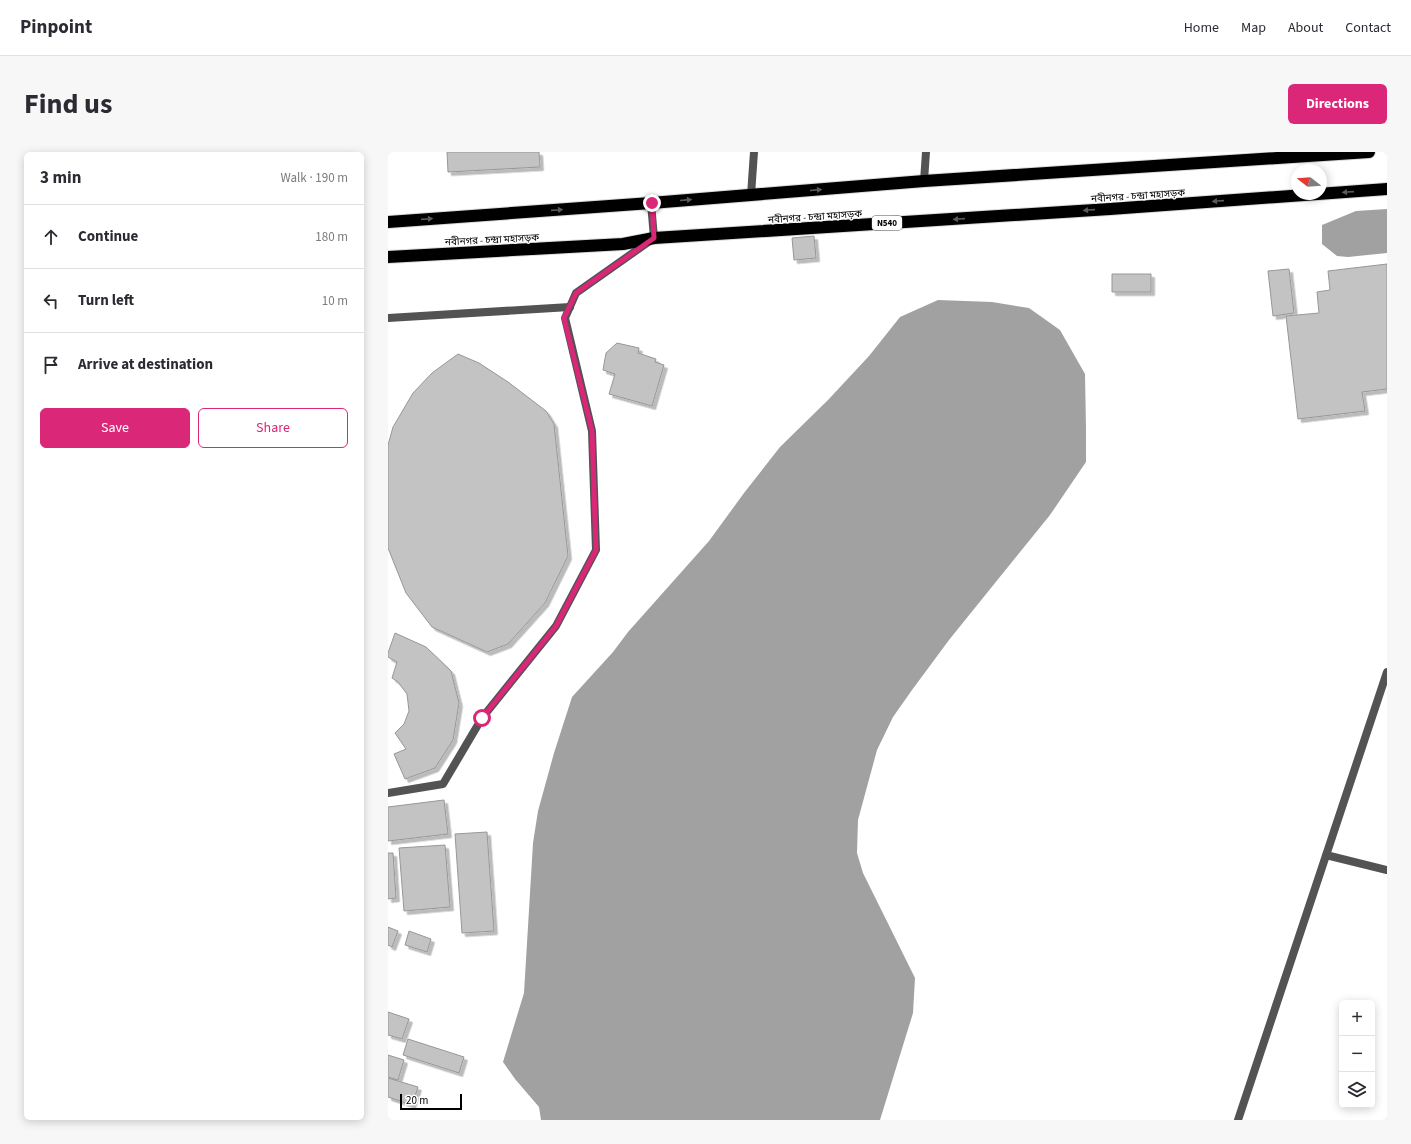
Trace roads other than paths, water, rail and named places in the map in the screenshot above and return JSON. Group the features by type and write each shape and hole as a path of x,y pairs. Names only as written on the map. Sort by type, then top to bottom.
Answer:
{"highway":[{"path":"388,222 924,181 1369,152"},
{"name":"নবীনগর - চন্দ্রা মহাসড়ক","path":"388,257 623,244 654,238 1118,209 1387,189"}],"street":[{"path":"751,195 754,152"},
{"path":"924,181 926,152"},
{"path":"388,793 443,784 482,718 556,626 596,550 592,431 564,318 576,293 654,238 652,203"},
{"path":"388,318 570,307"},
{"path":"1238,1120 1387,672"},
{"path":"1326,855 1387,870"}]}
